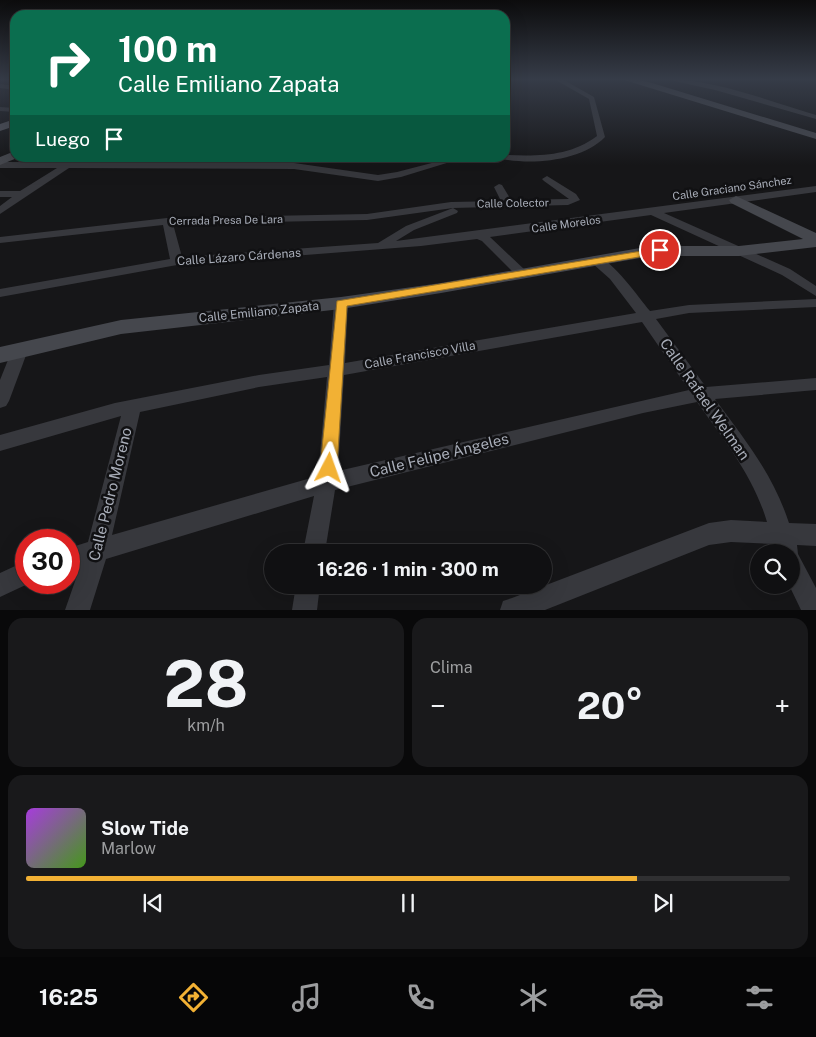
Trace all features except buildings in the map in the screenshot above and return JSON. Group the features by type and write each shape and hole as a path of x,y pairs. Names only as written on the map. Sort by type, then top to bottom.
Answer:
{"street":[{"path":"510,157 570,155 583,151 601,137 594,107"},
{"path":"720,107 781,127 815,126"},
{"path":"750,107 815,126"},
{"path":"767,107 815,126"},
{"path":"0,163 15,162"},
{"path":"40,162 68,165 294,166 378,178 398,175 445,162"},
{"path":"0,211 22,194 68,165"},
{"name":"Calle Colector","path":"452,208 568,202 575,200 573,196 547,179"},
{"path":"499,187 508,204"},
{"name":"Calle Graciano Sánchez","path":"652,212 816,189"},
{"path":"804,190 816,196"},
{"path":"0,194 22,194"},
{"path":"736,200 816,241"},
{"path":"379,247 410,228 452,208"},
{"name":"Cerrada Presa De Lara","path":"0,240 167,222 367,217 452,208"},
{"path":"652,212 786,272 816,292"},
{"name":"Calle Morelos","path":"480,236 652,212"},
{"path":"167,222 177,261"},
{"path":"480,236 486,239 522,274"},
{"name":"Calle Lázaro Cárdenas","path":"0,293 177,261 379,247 480,236"},
{"name":"Calle Emiliano Zapata","path":"0,355 121,327 341,303 660,250 739,250 816,241"},
{"name":"Calle Rafael Welman","path":"596,260 614,276 645,315 755,469 771,499 785,543"},
{"path":"315,544 326,482 341,303"},
{"name":"Calle Francisco Villa","path":"0,443 132,407 259,380 336,370 645,315 689,309 816,303"},
{"path":"0,401 20,350"},
{"name":"Calle Felipe Ángeles","path":"80,555 326,482 643,406 702,394 816,384"},
{"name":"Calle Pedro Moreno","path":"77,610 98,549 132,407"},
{"path":"512,610 709,534 731,531 785,543 816,535"},
{"path":"0,585 15,578"},
{"path":"800,581 814,610"},
{"path":"304,610 307,594"}],"route":[{"path":"329,468 341,303 441,288 660,250"}]}
